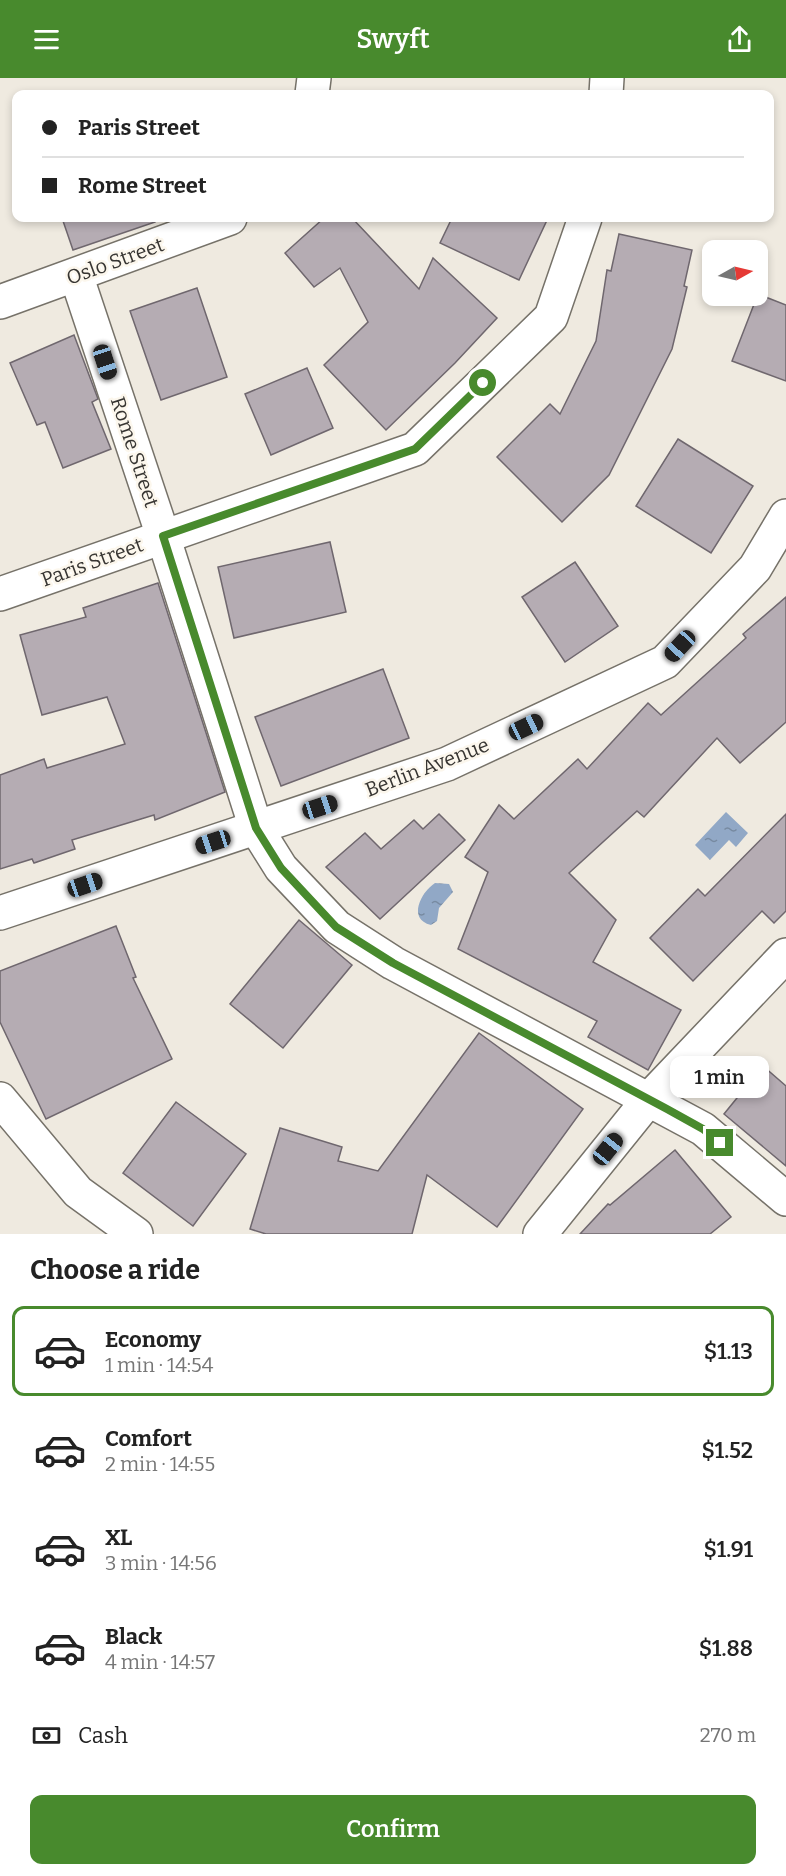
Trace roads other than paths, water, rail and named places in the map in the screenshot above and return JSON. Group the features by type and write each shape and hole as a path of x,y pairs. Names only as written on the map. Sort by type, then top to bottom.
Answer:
{"street":[{"name":"Oslo Street","path":"0,302 219,222"},
{"name":"Paris Street","path":"0,594 415,449 551,317 584,222"},
{"name":"Rome Street","path":"76,275 163,536 256,828 281,868 336,927 393,963 703,1129 786,1199"},
{"name":"Berlin Avenue","path":"0,913 447,764 665,662 755,568 786,516"},
{"path":"540,1234 649,1099 786,955"},
{"path":"0,1099 78,1192 136,1234"}],"water":[{"path":"726,812 748,833 736,847 729,840 710,860 695,845"},
{"path":"435,883 449,884 453,892 439,908 437,921 431,925 424,922 418,911 421,899"}]}
